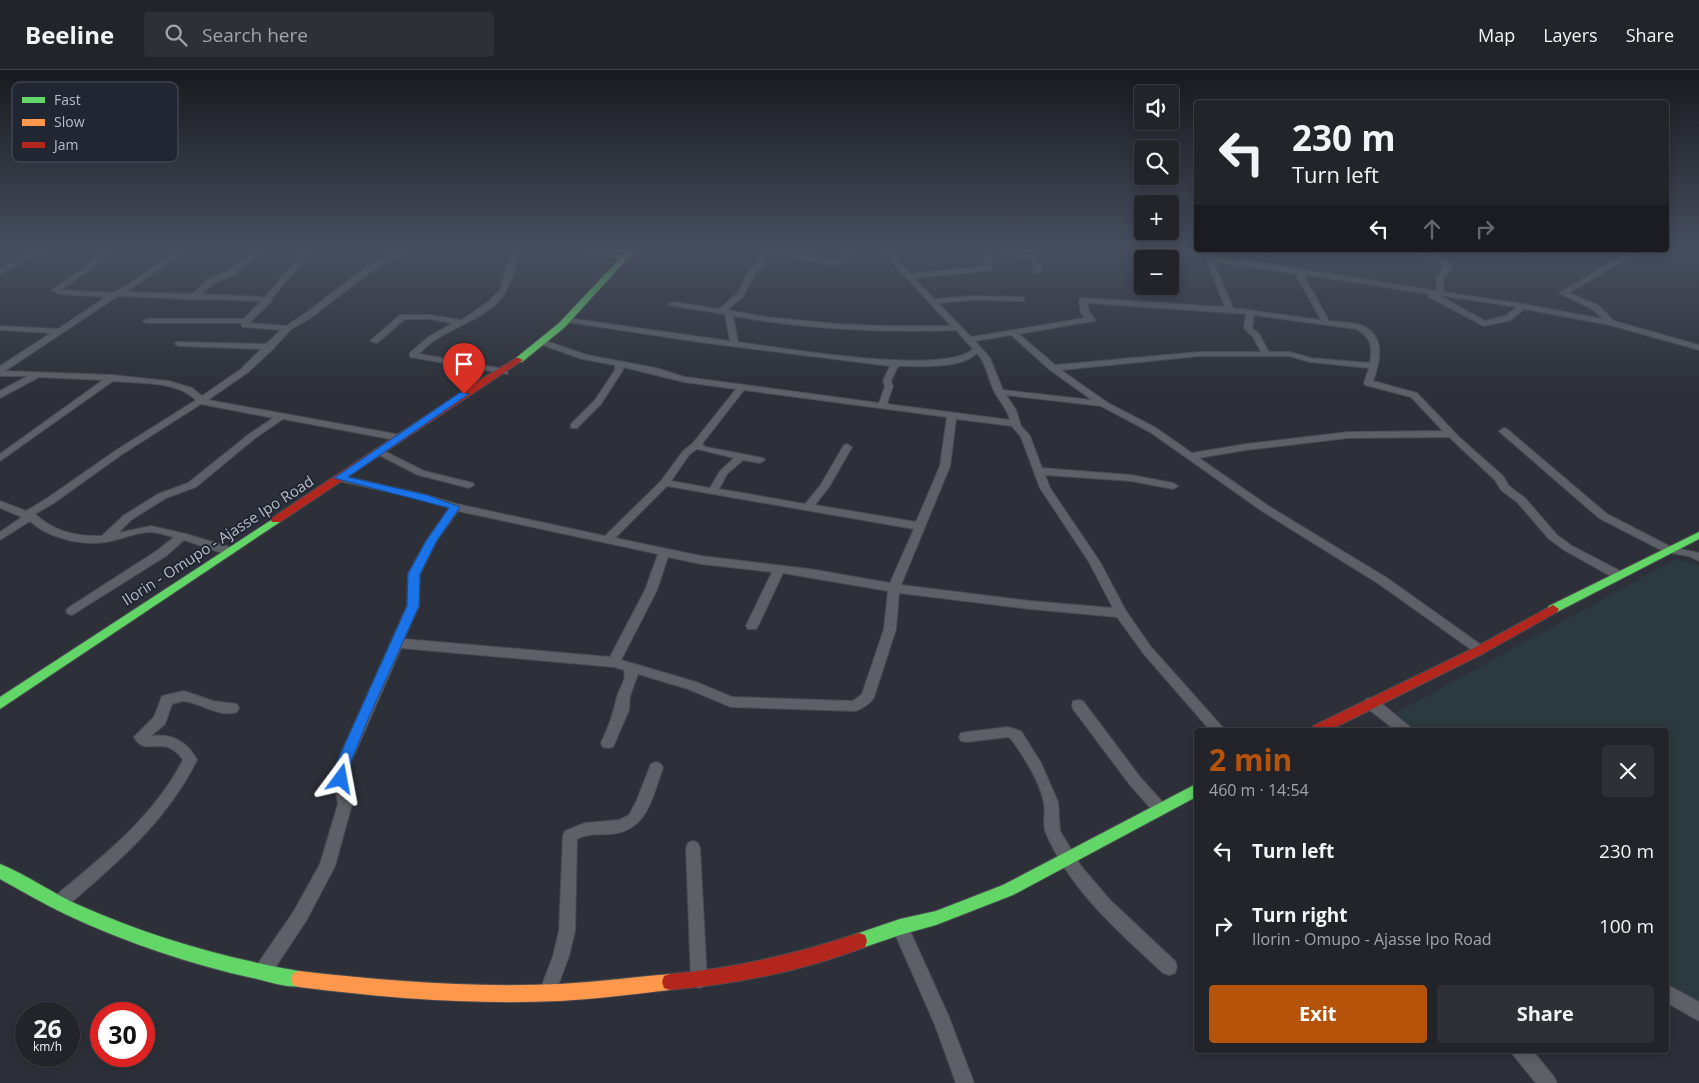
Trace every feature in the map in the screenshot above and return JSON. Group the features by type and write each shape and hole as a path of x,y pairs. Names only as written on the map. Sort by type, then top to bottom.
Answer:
{"main road":[{"name":"Ilorin - Omupo - Ajasse Ipo Road","path":"0,704 478,385 504,372 543,342 589,296"},
{"path":"1322,728 1480,650 1618,575 1699,535"},
{"path":"0,871 83,914 193,955 286,977 367,987 474,993 547,992 699,980 747,972 828,952 900,927 936,918 1008,890 1194,791"}],"street":[{"path":"0,371 113,296"},
{"path":"148,296 269,299"},
{"path":"146,321 246,321 271,296"},
{"path":"0,536 244,371 270,347 276,336 309,315 333,296"},
{"path":"499,296 488,307 461,322 436,332 419,346 412,355 504,372"},
{"path":"725,311 739,296"},
{"path":"928,296 986,358 999,392 1012,410 1017,424 1025,436 1045,488 1094,562 1121,613 1147,650 1216,728"},
{"path":"1224,296 1230,310"},
{"path":"1312,296 1326,322"},
{"path":"1438,296 1484,324 1508,318 1522,306"},
{"path":"1451,296 1522,306 1611,323 1699,348"},
{"path":"1570,296 1595,307 1611,323"},
{"path":"932,301 974,298 1021,299"},
{"path":"968,340 1091,319 1085,312 1083,300 1230,310 1326,322 1364,329 1376,343 1378,352 1368,383 1408,392 1419,400 1451,434 1499,478 1505,488 1521,500 1559,542 1618,575"},
{"path":"673,304 725,311 763,319 848,329 899,331 956,328"},
{"path":"725,311 734,335 734,344"},
{"path":"1250,313 1248,328 1256,336 1267,355"},
{"path":"374,341 403,316 429,317 461,322"},
{"path":"567,320 734,344 895,364 946,362 969,357 976,349"},
{"path":"246,321 246,325 251,326 287,328"},
{"path":"0,328 58,331"},
{"path":"1012,332 1052,368 1105,405 1153,430 1266,509 1383,581 1480,650"},
{"path":"543,342 570,353 619,365 656,371 684,379 1017,424"},
{"path":"179,344 270,347"},
{"path":"1052,368 1189,354 1290,354 1310,360 1374,366"},
{"path":"882,406 889,386 887,381 895,364"},
{"path":"574,426 598,402 619,370 619,365"},
{"path":"0,371 112,378 186,388 195,393 200,400 401,438"},
{"path":"0,395 39,374"},
{"path":"0,458 112,378"},
{"path":"609,538 665,483 686,453 696,445 741,388"},
{"path":"999,392 1105,405"},
{"path":"105,540 128,518 162,496 192,485 251,437 282,416"},
{"path":"398,643 614,662 692,685 731,702 855,706 868,697 890,629 894,588 918,526 945,466 952,416"},
{"path":"1504,431 1598,512 1629,531 1669,550 1691,553 1699,557"},
{"path":"1191,456 1246,447 1348,435 1451,434"},
{"path":"696,445 703,449 760,460"},
{"path":"807,508 824,487 847,447"},
{"path":"380,452 421,473 469,485"},
{"path":"714,490 723,472 741,457"},
{"path":"1037,471 1131,478 1173,486"},
{"path":"339,478 423,497 455,507 609,538 702,560 894,588 1030,605 1121,613"},
{"path":"665,483 918,526"},
{"path":"0,504 28,516 41,526 68,536 105,540 151,529 182,536 229,551"},
{"path":"263,971 300,916 327,866 345,804 341,779 344,762 361,719 398,643 413,606 414,574 431,541 455,507"},
{"path":"72,611 162,553 182,536"},
{"path":"614,662 650,590 664,552"},
{"path":"752,626 780,570"},
{"path":"608,743 622,710 624,696 632,675 630,667"},
{"path":"60,902 124,844 161,806 183,776 190,760 182,747 165,738 147,742 141,737 160,720 167,700 184,696 213,706 232,708"},
{"path":"1371,703 1402,728"},
{"path":"1078,705 1134,781 1160,809"},
{"path":"966,737 1008,732 1022,742 1048,790 1052,803 1052,829 1066,859 1094,896 1169,967"},
{"path":"547,992 561,956 567,931 570,836 582,830 624,825 635,818 656,768"},
{"path":"693,848 699,980"},
{"path":"900,927 966,1083"},
{"path":"1669,994 1699,1012"},
{"path":"1523,1053 1548,1083"}],"shaded area":[{"path":"1676,559 1699,565 1699,1012 1669,993 1669,728 1391,728 1383,720"}],"traffic: fast":[{"path":"519,360 562,325 589,296"},
{"path":"0,704 276,520"},
{"path":"1553,609 1699,535"},
{"path":"859,941 900,927 936,918 1008,890 1194,791"},
{"path":"0,871 52,900 136,936 217,962 299,979"}],"traffic: slow":[{"path":"299,979 391,989 483,993 561,992 670,982"}],"traffic: jam":[{"path":"276,520 478,385 519,360"},
{"path":"1322,728 1480,650 1553,609"},
{"path":"670,982 718,977 766,968 813,956 859,941"}],"route":[{"path":"341,779 344,762 361,719 398,643 413,606 414,574 431,541 455,507 423,497 339,478 464,394"}]}
